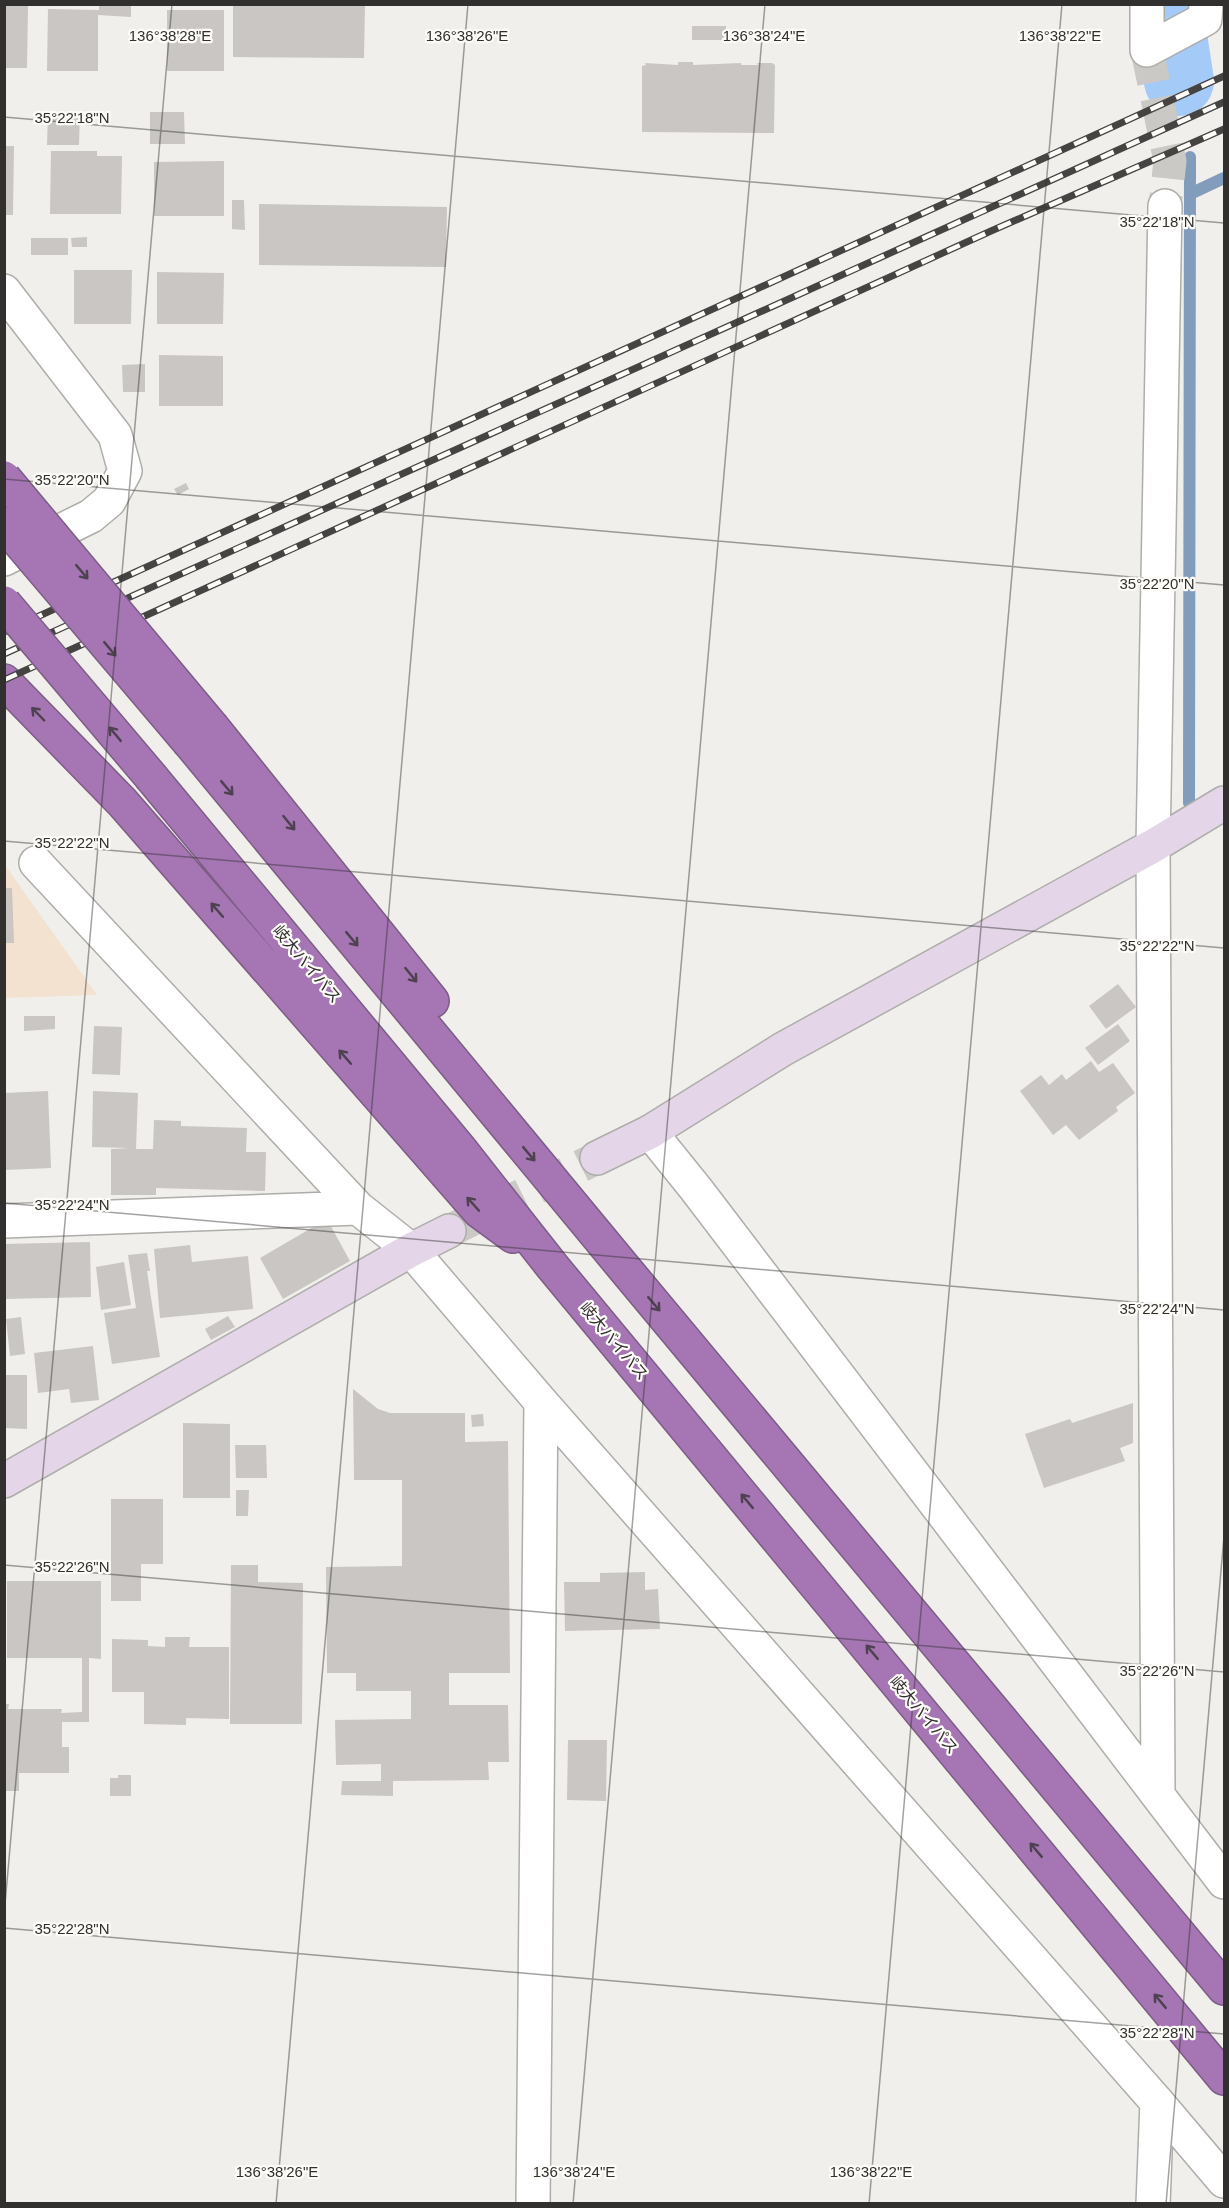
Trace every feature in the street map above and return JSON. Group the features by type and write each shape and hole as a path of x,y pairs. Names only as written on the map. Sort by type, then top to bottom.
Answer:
{"highway":[{"path":"4,478 501,1120 1224,1988"},
{"path":"4,524 202,736"},
{"name":"岐大バイパス","path":"4,603 459,1148 552,1266 1224,2078"},
{"path":"4,681 122,802 479,1210 552,1266"}],"street":[{"path":"1147,4 1147,50 1200,15"},
{"path":"1158,1794 1153,846 1165,206"},
{"path":"4,291 116,435 125,471 109,501 91,516 4,559"},
{"path":"597,1158 650,1132 783,1049 1153,846 1224,803"},
{"path":"36,863 358,1208 411,1250 541,1402 1224,2181"},
{"path":"650,1132 696,1189 1224,1882"},
{"path":"4,1221 358,1208"},
{"path":"4,1481 411,1250 449,1231"},
{"path":"533,2204 541,1402"},
{"path":"1153,2204 1157,2102"}],"shaded area":[{"path":"5,865 97,995 5,998"}],"building":[{"path":"99,4 131,4 131,17 98,15 98,71 47,71 48,9 99,10"},
{"path":"233,4 365,4 364,58 233,57"},
{"path":"4,6 28,6 27,68 4,68"},
{"path":"167,10 224,10 224,71 167,71"},
{"path":"692,26 726,26 726,40 692,40"},
{"path":"678,62 693,62 693,65 772,63 775,65 774,133 642,132 642,66 646,65 645,63 678,65"},
{"path":"48,112 80,112 79,145 47,145"},
{"path":"150,112 184,112 185,144 150,144"},
{"path":"4,146 14,146 13,215 4,215"},
{"path":"51,151 97,151 97,156 122,156 121,214 50,214"},
{"path":"224,161 224,216 154,216 154,162"},
{"path":"232,200 244,200 245,230 232,229"},
{"path":"259,204 447,207 446,267 259,265"},
{"path":"87,237 87,247 72,247 71,238"},
{"path":"31,238 68,238 68,255 31,255"},
{"path":"74,270 132,270 131,324 74,324"},
{"path":"157,272 224,273 223,324 157,324"},
{"path":"159,355 223,356 223,406 159,406"},
{"path":"145,364 145,392 123,392 122,365"},
{"path":"186,483 189,489 178,495 174,489"},
{"path":"4,888 12,888 14,943 4,943"},
{"path":"1118,984 1136,1007 1106,1029 1089,1006"},
{"path":"24,1016 55,1016 55,1029 24,1031"},
{"path":"1118,1024 1130,1041 1098,1065 1085,1048"},
{"path":"94,1026 122,1027 120,1075 92,1074"},
{"path":"1091,1061 1099,1072 1113,1063 1135,1093 1116,1107 1118,1111 1079,1140 1066,1125 1053,1135 1020,1091 1041,1075 1049,1085 1062,1074 1066,1080"},
{"path":"48,1091 51,1168 4,1170 4,1093"},
{"path":"93,1091 138,1093 136,1149 153,1149 154,1120 181,1121 181,1126 247,1128 246,1152 266,1152 265,1191 156,1188 156,1195 111,1195 111,1149 130,1148 92,1147"},
{"path":"327,1219 350,1261 283,1299 260,1258"},
{"path":"90,1242 91,1297 4,1299 4,1244"},
{"path":"190,1245 192,1262 248,1256 253,1309 160,1318 154,1249"},
{"path":"147,1253 150,1271 147,1271 160,1357 112,1364 104,1313 136,1308 128,1255"},
{"path":"124,1262 131,1305 101,1310 96,1267"},
{"path":"228,1316 235,1327 211,1340 205,1329"},
{"path":"21,1317 25,1354 10,1356 6,1319"},
{"path":"93,1346 99,1400 71,1403 69,1389 38,1393 34,1353"},
{"path":"4,1375 27,1375 27,1429 4,1428"},
{"path":"353,1389 378,1409 390,1413 465,1413 465,1442 508,1441 510,1673 449,1673 449,1705 508,1705 509,1762 488,1762 489,1780 393,1781 393,1796 341,1795 342,1781 381,1781 381,1764 336,1765 335,1720 411,1719 411,1691 356,1691 356,1673 327,1673 326,1567 402,1566 402,1480 354,1480"},
{"path":"1133,1403 1133,1443 1120,1448 1125,1461 1044,1488 1025,1434 1070,1419 1072,1423"},
{"path":"483,1414 484,1426 472,1427 471,1415"},
{"path":"183,1423 230,1424 230,1498 183,1498"},
{"path":"235,1445 266,1445 267,1478 236,1478"},
{"path":"236,1490 249,1490 248,1516 236,1516"},
{"path":"111,1499 163,1499 163,1564 141,1564 141,1601 111,1601"},
{"path":"231,1565 258,1565 258,1582 303,1583 302,1724 230,1724"},
{"path":"645,1572 645,1590 658,1589 660,1629 565,1631 564,1582 600,1582 600,1573"},
{"path":"7,1581 101,1581 101,1659 89,1658 89,1722 62,1722 62,1747 69,1747 69,1773 19,1773 19,1791 4,1791 4,1704 9,1704 8,1709 62,1709 61,1713 82,1712 82,1658 7,1658"},
{"path":"165,1637 190,1637 189,1647 229,1647 229,1719 186,1718 186,1725 144,1724 144,1692 112,1692 112,1639 148,1640 148,1646 165,1647"},
{"path":"568,1740 607,1740 606,1801 567,1800"},
{"path":"118,1775 131,1775 131,1796 110,1796 110,1778 118,1778"}],"waterway":[{"path":"1171,4 1170,23 1179,81"},
{"path":"1189,803 1190,157"},
{"path":"1190,194 1224,178"}],"tunnel":[{"path":"1147,50 1170,161 1165,206"},
{"path":"449,1231 597,1158"}],"railway":[{"path":"4,632 1224,76"},
{"path":"4,654 1224,102"},
{"path":"4,680 991,231 1224,129"}]}
